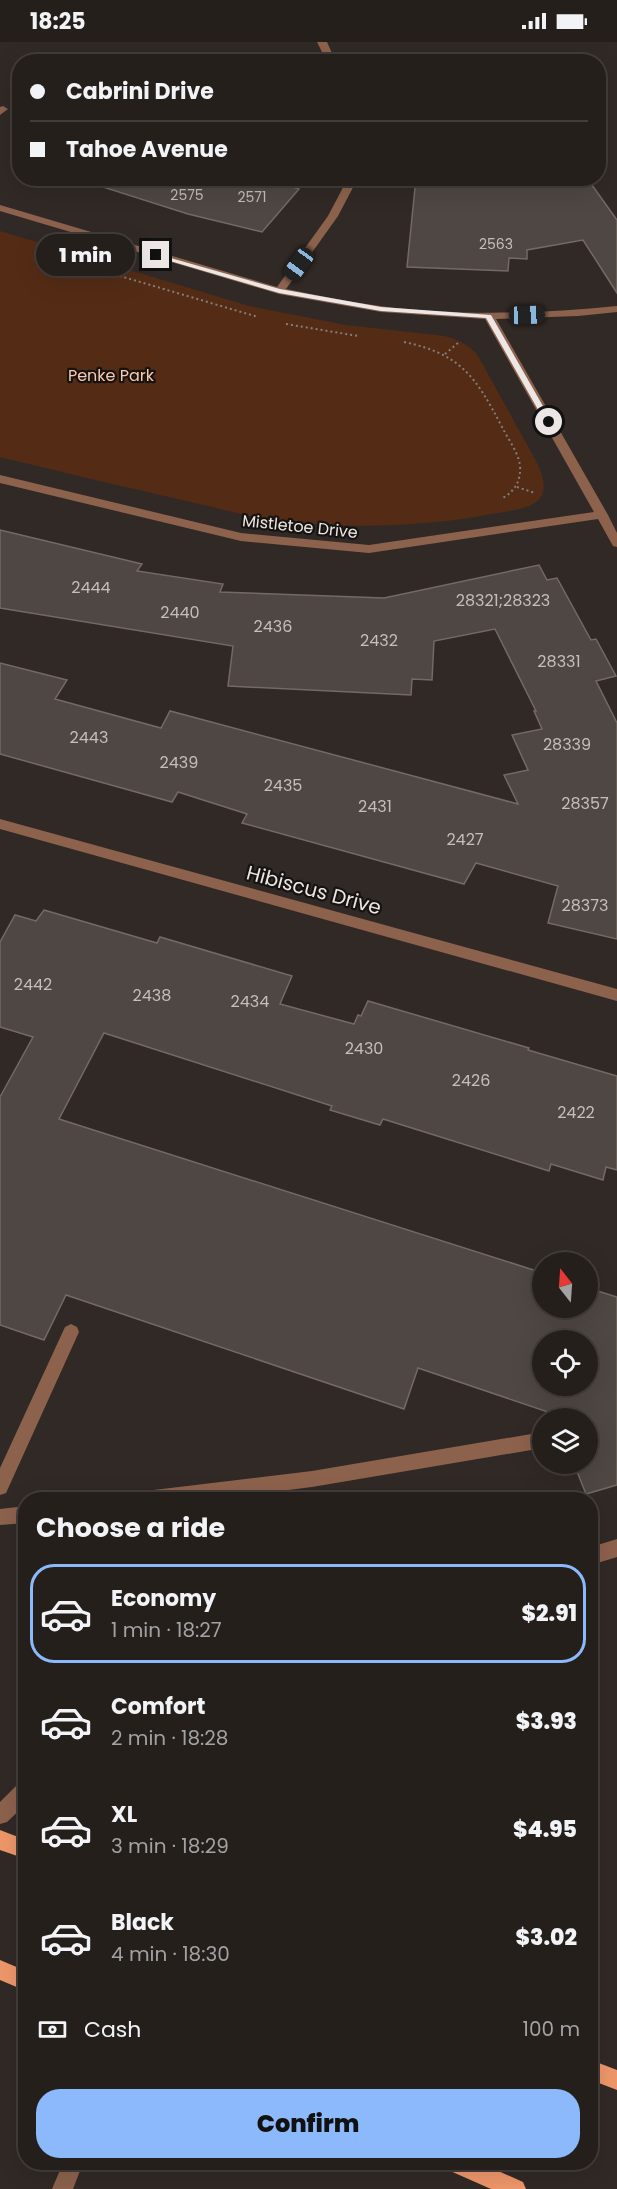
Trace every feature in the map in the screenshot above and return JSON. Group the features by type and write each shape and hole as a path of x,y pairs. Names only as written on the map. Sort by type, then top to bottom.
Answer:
{"main road":[{"path":"0,1840 18,1847"},
{"path":"0,1970 18,1978"},
{"path":"598,2073 617,2080"},
{"path":"471,2170 516,2189"}],"street":[{"path":"279,291 333,216 349,186"},
{"path":"0,208 279,291 381,309 489,316 578,313 617,309"},
{"path":"489,316 617,543"},
{"name":"Mistletoe Drive","path":"0,479 241,537 369,549 602,515"},
{"name":"Hibiscus Drive","path":"0,824 617,995"},
{"path":"0,1486 71,1332"},
{"path":"204,1492 312,1479 532,1442"},
{"path":"0,1517 18,1515"},
{"path":"598,1554 617,1548"},
{"path":"0,1815 18,1798"},
{"path":"62,2189 70,2170"}],"path":[{"path":"102,271 233,311 268,319"},
{"path":"279,322 361,337"},
{"path":"404,342 433,348 453,358 471,374 519,459 522,471 517,487 501,500"}],"green space":[{"name":"Penke Park","path":"0,231 249,306 346,325 445,336 458,341 477,354 536,461 544,487 542,496 536,502 518,509 439,522 360,526 307,524 248,516 0,457"}],"building":[{"path":"294,186 299,189 262,232 188,214 103,187"},
{"path":"415,186 593,186 617,220 617,293 583,240 527,250 527,259 509,258 508,271 407,267"},
{"path":"0,530 142,564 137,571 223,584 220,592 384,598 539,565 547,580 557,578 591,640 596,639 616,676 596,681 617,723 617,939 548,923 558,886 476,863 464,884 242,823 247,814 178,792 172,802 0,754 0,663 67,680 55,699 161,728 170,711 518,804 504,775 528,770 512,735 542,729 534,711 536,711 495,629 434,641 432,680 412,679 411,695 228,686 233,646 0,608"},
{"path":"44,910 157,943 160,937 292,976 280,1004 354,1024 358,1015 361,1016 368,1001 617,1076 617,1170 606,1167 603,1180 551,1164 549,1171 383,1119 380,1125 330,1110 332,1106 104,1033 59,1119 532,1270 532,1318 598,1318 598,1291 617,1297 617,1485 585,1492 578,1474 598,1474 598,1408 536,1408 418,1368 404,1409 66,1295 44,1340 0,1325 0,1097 33,1037 0,1027 0,942 15,915 36,921"}],"route":[{"path":"156,255 279,291 381,309 489,316 549,422"}]}
